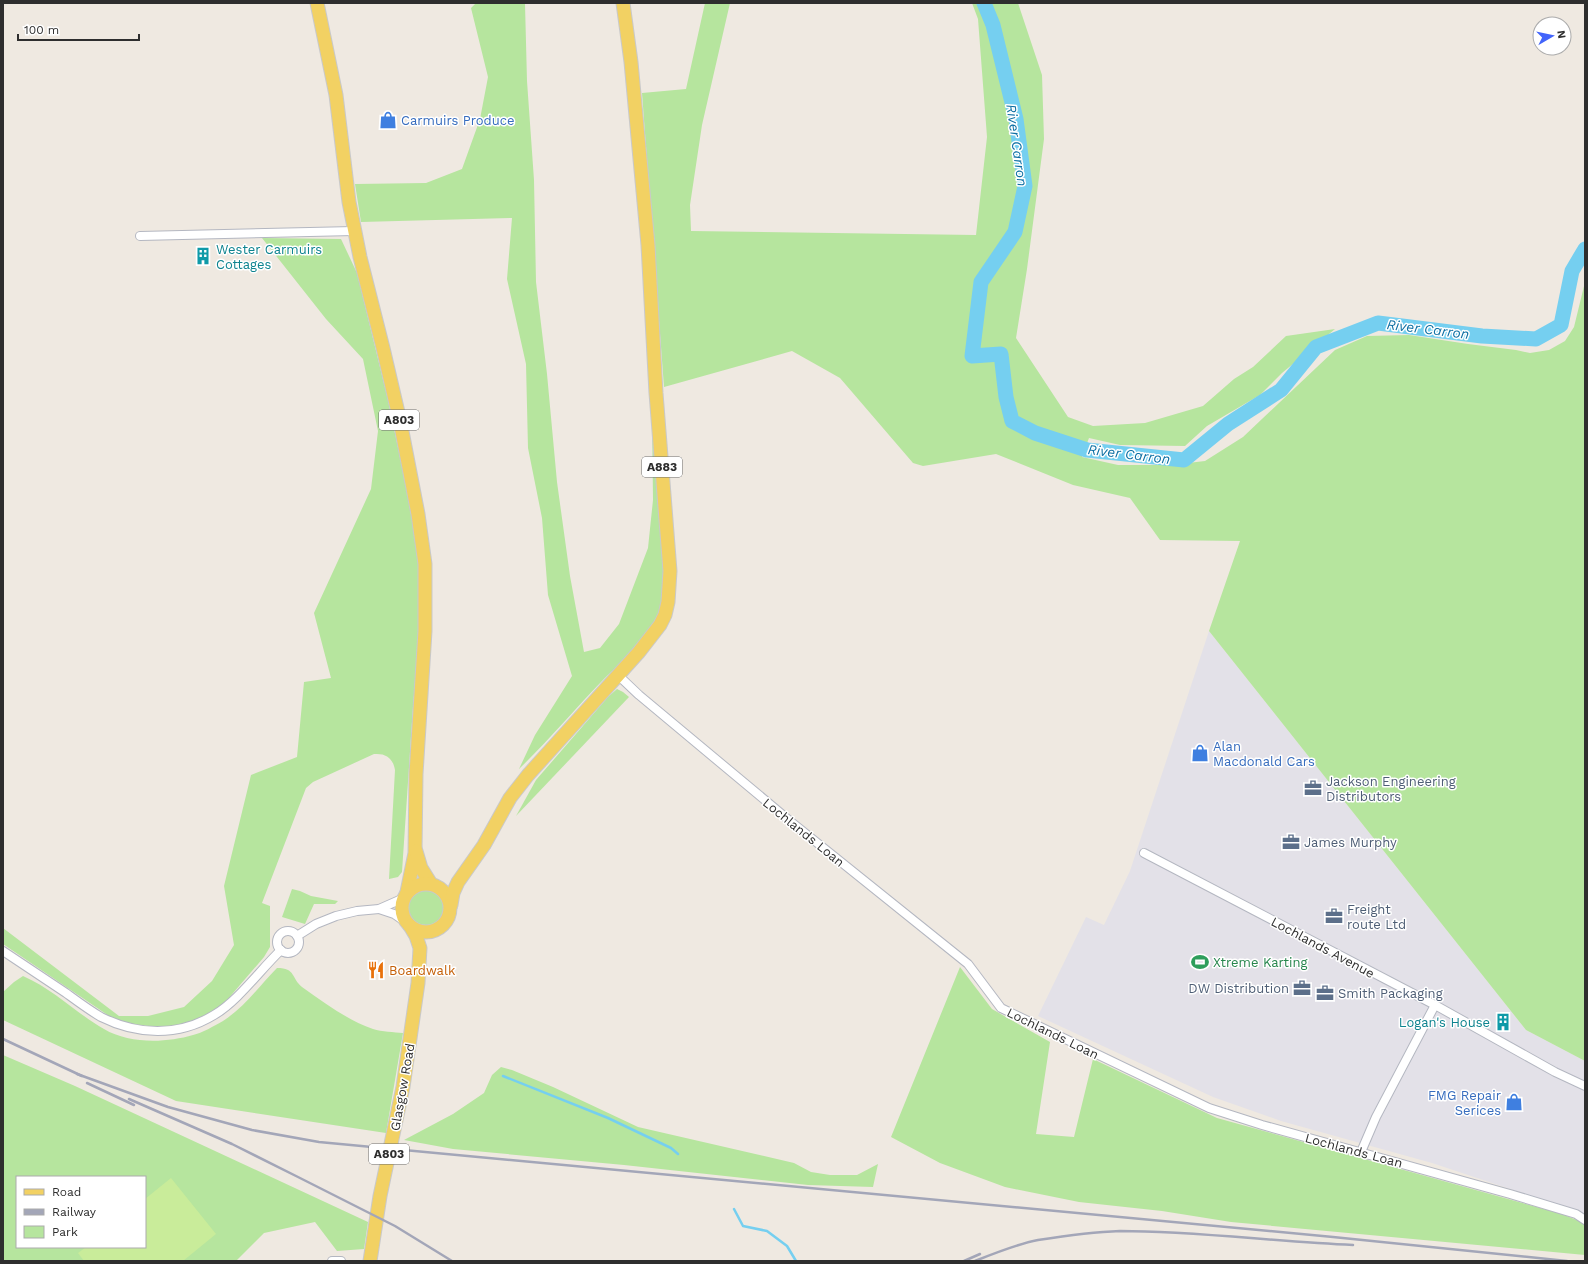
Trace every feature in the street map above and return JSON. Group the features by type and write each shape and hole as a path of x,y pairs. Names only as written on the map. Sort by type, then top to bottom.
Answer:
{"main road":[{"name":"A803","path":"317,3 336,95 342,159 354,231 400,421 418,514 425,564 425,631 416,774 415,844 412,873 406,895"},
{"name":"A883","path":"471,864 510,798 528,775 619,676 639,652 660,625 665,615 668,602 670,571 656,393 648,245 633,78 623,3"},
{"name":"A803","path":"415,844 419,862 424,873 434,884"},
{"path":"471,864 455,887 450,914 446,923 434,931 421,932 408,924 402,911 406,895 418,884 434,884 455,877 471,864"},
{"path":"434,884 444,891 451,905"},
{"name":"A803","path":"408,924 418,942 420,960"},
{"name":"A803","path":"420,960 425,944 434,931"},
{"name":"Glasgow Road","path":"370,1261 380,1196 403,1087 414,1017 420,960"}],"street":[{"path":"140,236 354,231"},
{"name":"Lochlands Loan","path":"619,676 790,821 968,964 1001,1008 1209,1108 1262,1125 1576,1214 1585,1220"},
{"name":"Lochlands Avenue","path":"1144,853 1435,1005 1555,1072 1585,1086"},
{"path":"379,909 406,895"},
{"path":"297,936 316,924 357,910 379,909 394,914 408,924"},
{"path":"289,931 297,936 299,942 297,949 294,952 287,953 281,950 278,941 282,933 289,931"},
{"path":"3,951 100,1016 133,1030 164,1032 197,1024 227,1006 281,950"},
{"path":"1361,1152 1376,1117 1435,1005"},
{"path":"332,1261 341,1261"}],"shaded area":[{"path":"1209,631 1526,1030 1585,1061 1585,1215 1432,1163 1281,1121 1213,1097 1038,1016 1086,917 1104,925 1130,871"}],"green space":[{"path":"476,3 535,3 525,4 527,81 534,180 536,282 547,374 557,482 570,576 584,652 600,648 619,624 648,548 653,500 652,416 665,573 660,610 654,625 648,634 519,769 535,735 572,676 548,595 542,518 528,448 526,364 507,279 512,218 361,222 355,184 426,183 462,169 480,119 488,77 471,8"},
{"path":"705,3 730,3 702,125 690,205 691,231 976,235 987,137 978,19 972,3 1018,3 1042,75 1044,139 1027,269 1016,338 1068,417 1093,426 1145,423 1203,406 1234,379 1253,367 1286,336 1335,329 1282,373 1260,395 1207,426 1185,446 1120,445 1089,438 1082,457 1118,465 1171,465 1205,461 1243,437 1335,350 1367,336 1409,335 1530,353 1549,350 1565,341 1574,327 1585,282 1585,1061 1526,1030 1209,631 1240,541 1160,540 1130,498 1073,485 996,454 923,466 913,463 840,378 792,351 664,387 642,93 686,89"},
{"path":"262,238 341,239 357,273 388,400 406,486 421,571 421,608 402,872 398,877 389,879 395,770 391,759 382,754 374,754 313,782 306,788 262,903 270,906 270,947 264,957 222,1006 186,1025 166,1028 131,1024 112,1018 3,944 3,928 119,1016 148,1016 184,1007 212,981 234,945 224,886 251,775 297,757 304,682 331,678 314,613 371,489 378,431 363,359 326,319"},
{"path":"617,689 629,697 516,816 536,780 608,697"},
{"path":"292,889 311,896 338,901 335,904 314,904 305,924 282,917"},
{"path":"430,889 439,894 443,900 443,914 439,920 430,925 422,925 413,920 409,914 408,903 413,894 419,890"},
{"path":"960,967 992,1009 1050,1042 1036,1134 1074,1137 1093,1059 1217,1118 1562,1214 1585,1225 1585,1255 1231,1222 1162,1211 1079,1202 1005,1187 940,1163 891,1137"},
{"path":"277,968 283,968 290,972 302,987 336,1011 354,1021 377,1030 403,1033 386,1133 176,1101 3,1020 3,992 23,976 34,981 94,1023 114,1034 136,1040 148,1041 182,1038 197,1034 223,1021 245,1003"},
{"path":"3,1055 75,1086 368,1222 364,1249 337,1251 315,1222 264,1233 236,1261 3,1261"},
{"path":"501,1067 553,1087 638,1127 794,1163 811,1172 830,1175 857,1175 878,1164 873,1187 808,1185 624,1165 453,1149 404,1140 453,1114 484,1093 492,1075"},
{"path":"171,1178 216,1234 183,1261 84,1261 78,1253 85,1248 146,1248 146,1198"}],"waterway":[{"name":"River Carron","path":"984,3 993,25 1016,119 1025,186 1015,232 981,282 972,356 1001,354 1006,397 1012,421 1035,433 1087,450 1184,460 1228,424 1281,390 1316,347 1378,323 1482,336 1536,339 1561,325 1572,271 1585,249"},
{"path":"503,1076 608,1118 671,1148 678,1154"},
{"path":"734,1209 743,1226 767,1231 787,1246 796,1261"}],"railway":[{"path":"3,1039 82,1076"},
{"path":"77,1074 168,1107 252,1130 319,1142 1333,1237 1567,1261"},
{"path":"87,1083 134,1105"},
{"path":"129,1099 232,1144 298,1177 395,1226 452,1261"},
{"path":"975,1261 1014,1246 1038,1240 1079,1234 1120,1231 1149,1231 1353,1245"},
{"path":"964,1261 980,1254"}],"place":[{"name":"Carmuirs Produce","path":"388,120"},
{"name":"Wester Carmuirs Cottages","path":"203,256"},
{"name":"Alan Macdonald Cars","path":"1200,753"},
{"name":"Jackson Engineering Distributors","path":"1313,788"},
{"name":"James Murphy","path":"1291,842"},
{"name":"Freight route Ltd","path":"1334,916"},
{"name":"Xtreme Karting","path":"1200,962"},
{"name":"Boardwalk","path":"376,970"},
{"name":"DW Distribution","path":"1302,988"},
{"name":"Smith Packaging","path":"1325,993"},
{"name":"Logan's House","path":"1503,1022"},
{"name":"FMG Repair Serices","path":"1514,1102"}]}
